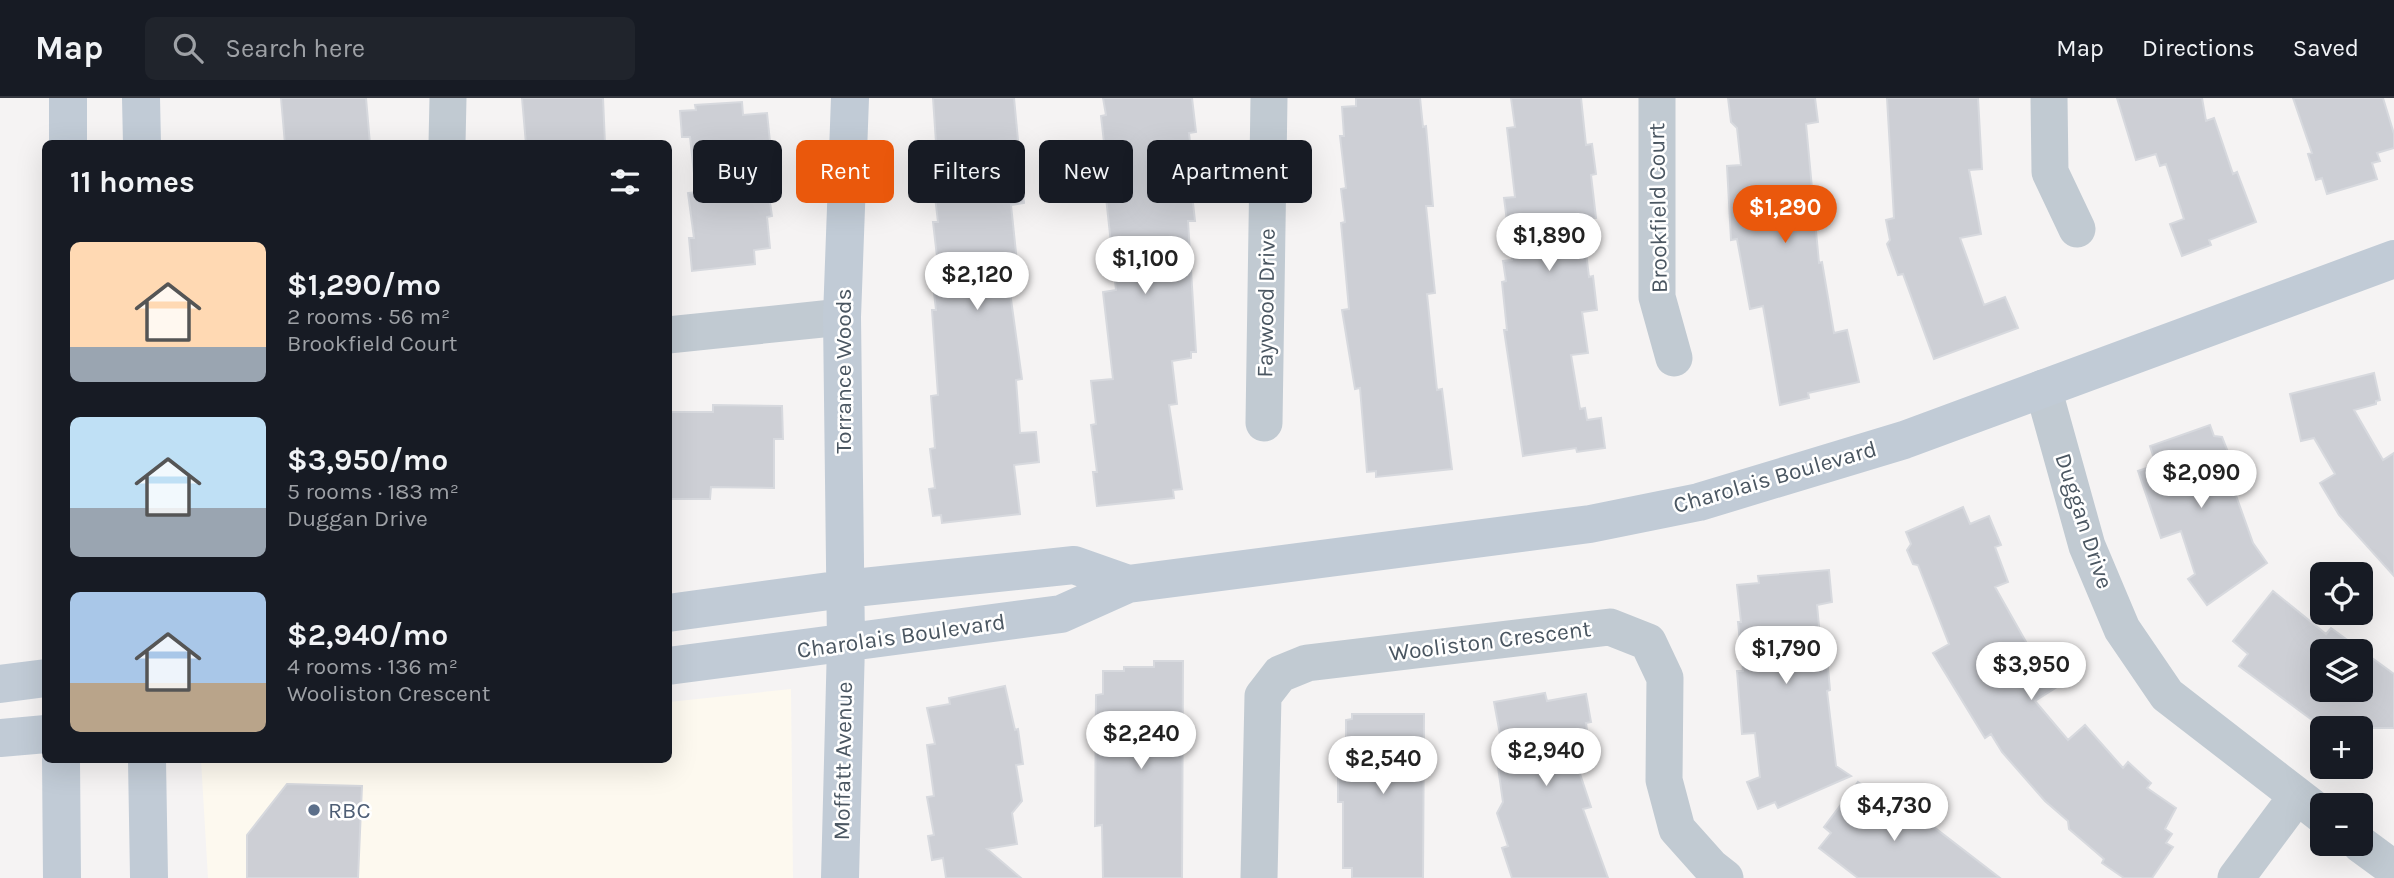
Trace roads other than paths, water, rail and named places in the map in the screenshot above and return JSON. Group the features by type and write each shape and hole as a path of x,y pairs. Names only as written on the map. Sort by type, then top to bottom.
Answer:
{"street":[{"path":"68,98 68,140"},
{"path":"141,98 142,140"},
{"path":"447,140 448,98"},
{"name":"Torrance Woods","path":"846,644 842,317 850,98"},
{"name":"Faywood Drive","path":"1264,423 1269,98"},
{"name":"Brookfield Court","path":"1657,98 1657,297 1674,358"},
{"path":"2049,98 2050,172 2077,229"},
{"name":"Charolais Boulevard","path":"672,666 1060,614 1128,584 1590,524 1699,502 1904,440 2394,259"},
{"path":"672,335 842,317"},
{"name":"Duggan Drive","path":"2043,388 2087,546 2122,629 2167,695 2309,806"},
{"name":"Charolais Boulevard","path":"672,612 844,589 1074,565 1128,584"},
{"name":"Wooliston Crescent","path":"1259,878 1263,696 1280,674 1307,663 1610,627 1648,642 1665,678 1664,780 1677,830 1711,867 1725,878"},
{"name":"Moffatt Avenue","path":"840,878 846,644"},
{"path":"0,684 42,679"},
{"path":"0,738 42,734"},
{"path":"61,763 62,878"},
{"path":"147,763 149,878"},
{"path":"2236,878 2309,806"},
{"path":"2373,854 2394,869"}],"place":[{"name":"RBC","path":"314,810"}]}
